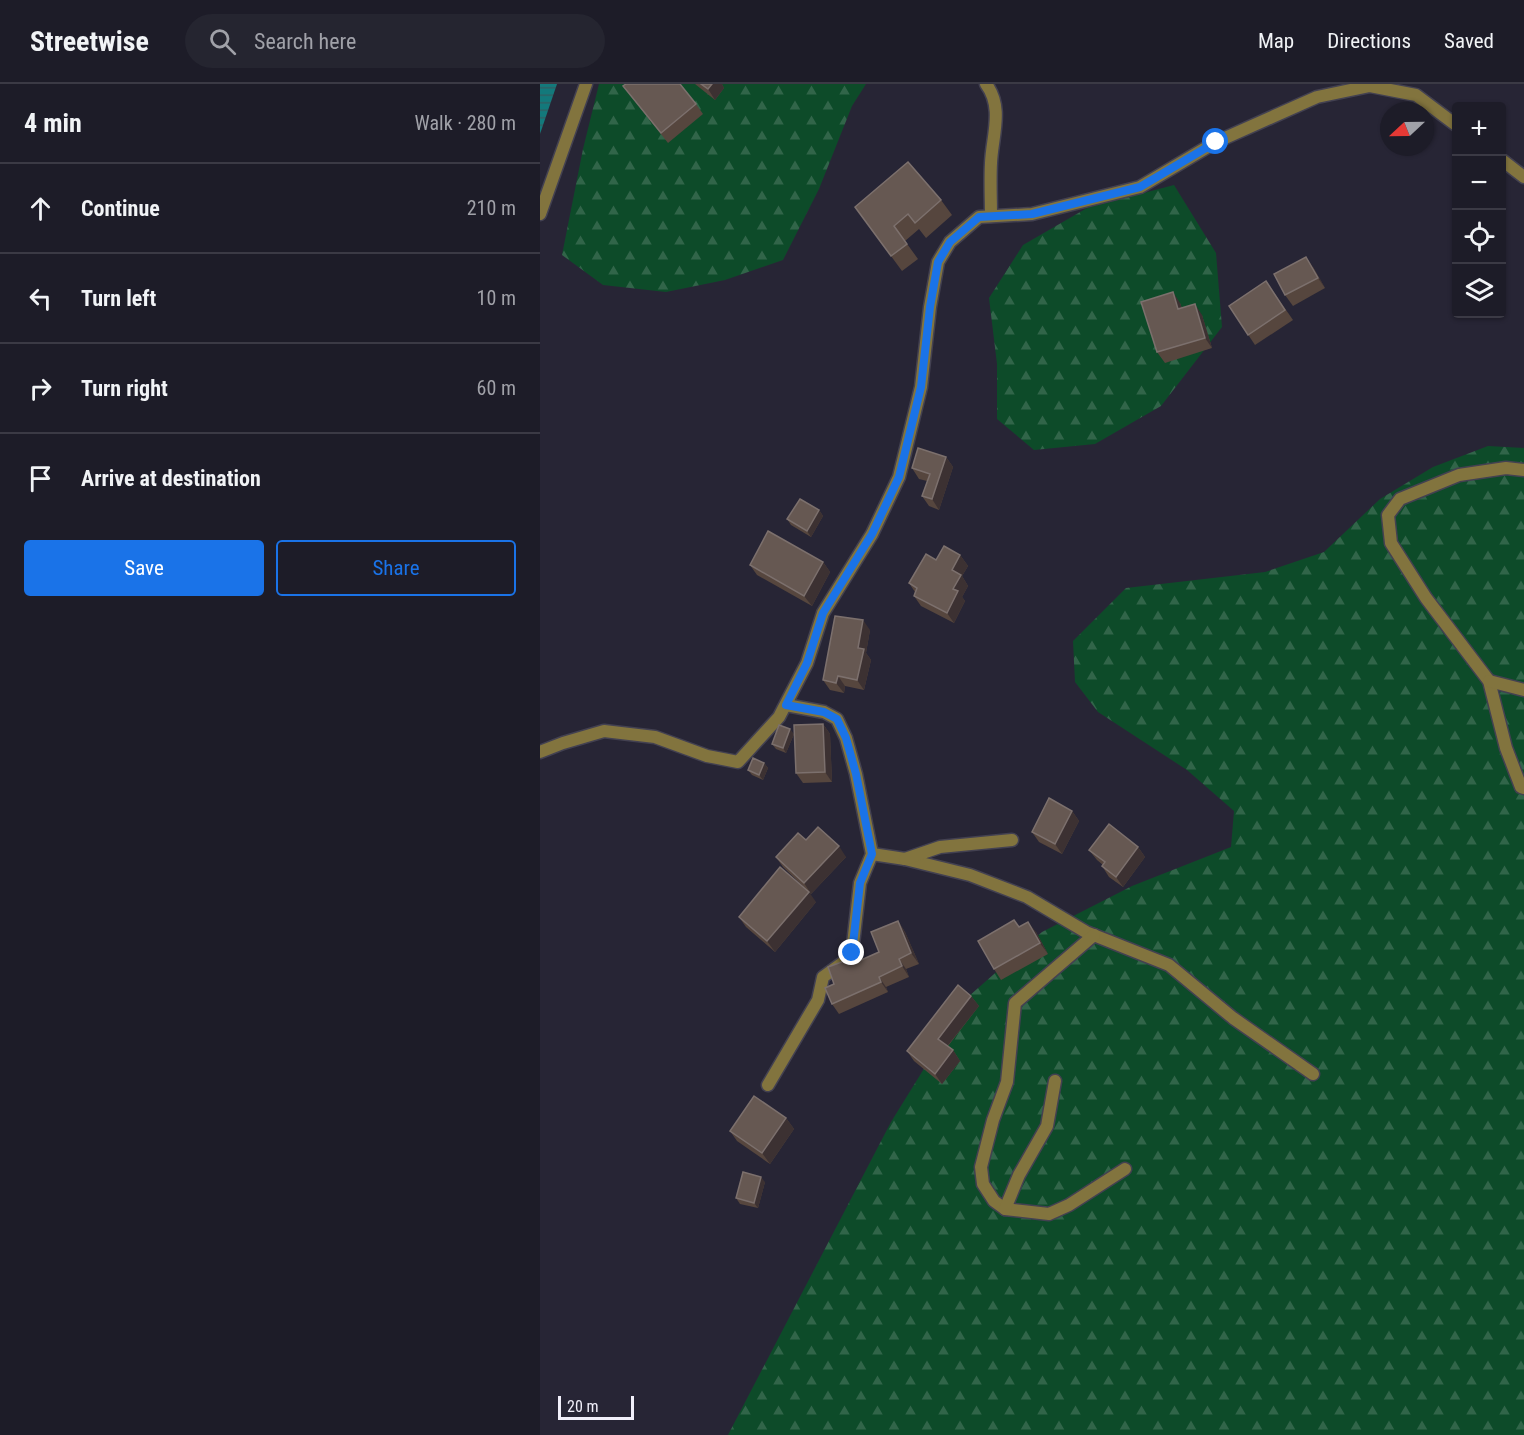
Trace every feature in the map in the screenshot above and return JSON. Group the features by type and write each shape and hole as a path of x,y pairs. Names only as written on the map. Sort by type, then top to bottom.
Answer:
{"street":[{"path":"540,214 586,84"},
{"path":"987,84 996,104 991,161 991,216"},
{"path":"1402,84 1452,122"},
{"path":"540,753 563,743 604,731 655,737 706,756 738,762 779,717 807,663 823,613 872,534 899,477 921,387 930,307 938,262 950,242 979,217 1032,214 1140,187 1216,142 1317,97 1370,86 1416,96"},
{"path":"1506,163 1524,177"},
{"path":"1524,470 1506,468 1459,475 1400,499 1388,515 1391,543 1426,598 1489,681 1506,748 1521,787 1524,788"},
{"path":"1489,681 1524,690"},
{"path":"768,1084 818,1000 822,976 846,961 852,953 860,883 872,854 856,774 846,738 837,719 824,712 786,705"},
{"path":"905,859 940,847 1012,840"},
{"path":"872,854 905,859 970,875 1027,897 1094,935 1169,965 1233,1018 1313,1074"},
{"path":"1094,935 1015,1003 1007,1082 993,1120 981,1167 983,1184 994,1201 1005,1209 1049,1214 1069,1205 1125,1169"},
{"path":"1005,1209 1019,1175 1047,1126 1055,1081"}],"green space":[{"path":"599,84 866,84 852,106 819,189 783,260 725,280 666,292 603,285 562,255 583,149"},
{"path":"1174,185 1216,253 1222,327 1161,406 1095,444 1034,450 997,419 997,364 989,298 1023,245 1087,208"},
{"path":"1488,446 1524,448 1524,1435 728,1435 891,1122 969,996 1042,932 1132,886 1231,847 1234,811 1187,770 1098,712 1075,682 1073,641 1126,588 1265,572 1324,552 1380,499 1433,467"}],"shaded area":[{"path":"540,84 557,84 540,134"}],"building":[{"path":"626,84 680,84 696,104 661,133 623,86"},
{"path":"701,84 712,84 708,89"},
{"path":"908,162 941,200 915,223 908,214 894,226 907,244 891,256 855,207"},
{"path":"1306,257 1318,278 1285,295 1274,274"},
{"path":"1266,281 1285,310 1248,335 1229,306"},
{"path":"1173,292 1178,309 1195,304 1205,338 1157,352 1141,302"},
{"path":"918,448 946,457 932,499 922,496 930,474 912,468"},
{"path":"800,499 819,510 807,531 787,519"},
{"path":"768,531 823,562 804,596 750,565"},
{"path":"944,546 960,555 952,570 961,575 953,589 958,591 947,613 914,596 917,588 909,583 926,554 936,560"},
{"path":"835,616 863,620 858,648 864,649 857,680 838,676 836,683 823,680"},
{"path":"823,724 825,772 796,773 794,725"},
{"path":"779,725 790,729 783,748 772,744"},
{"path":"753,758 764,763 759,775 748,770"},
{"path":"1049,798 1072,811 1055,844 1032,832"},
{"path":"1109,824 1138,847 1116,877 1102,866 1105,862 1089,850"},
{"path":"818,827 839,846 804,883 776,857 798,833 806,840"},
{"path":"780,867 809,892 767,941 739,917"},
{"path":"1014,920 1019,927 1028,922 1040,943 994,969 978,941"},
{"path":"898,921 911,953 899,959 902,966 879,977 881,982 832,1004 825,988 834,984 828,967 850,959 852,964 879,952 871,932"},
{"path":"958,985 971,996 938,1039 953,1050 935,1074 907,1051"},
{"path":"754,1096 786,1118 762,1153 730,1131"},
{"path":"743,1172 761,1177 754,1203 736,1198"}],"route":[{"path":"852,953 860,883 872,854 856,774 846,738 837,719 824,712 786,705 807,663 823,613 872,534 899,477 921,387 930,307 938,262 950,242 979,217 1032,214 1140,187 1216,142"}]}
